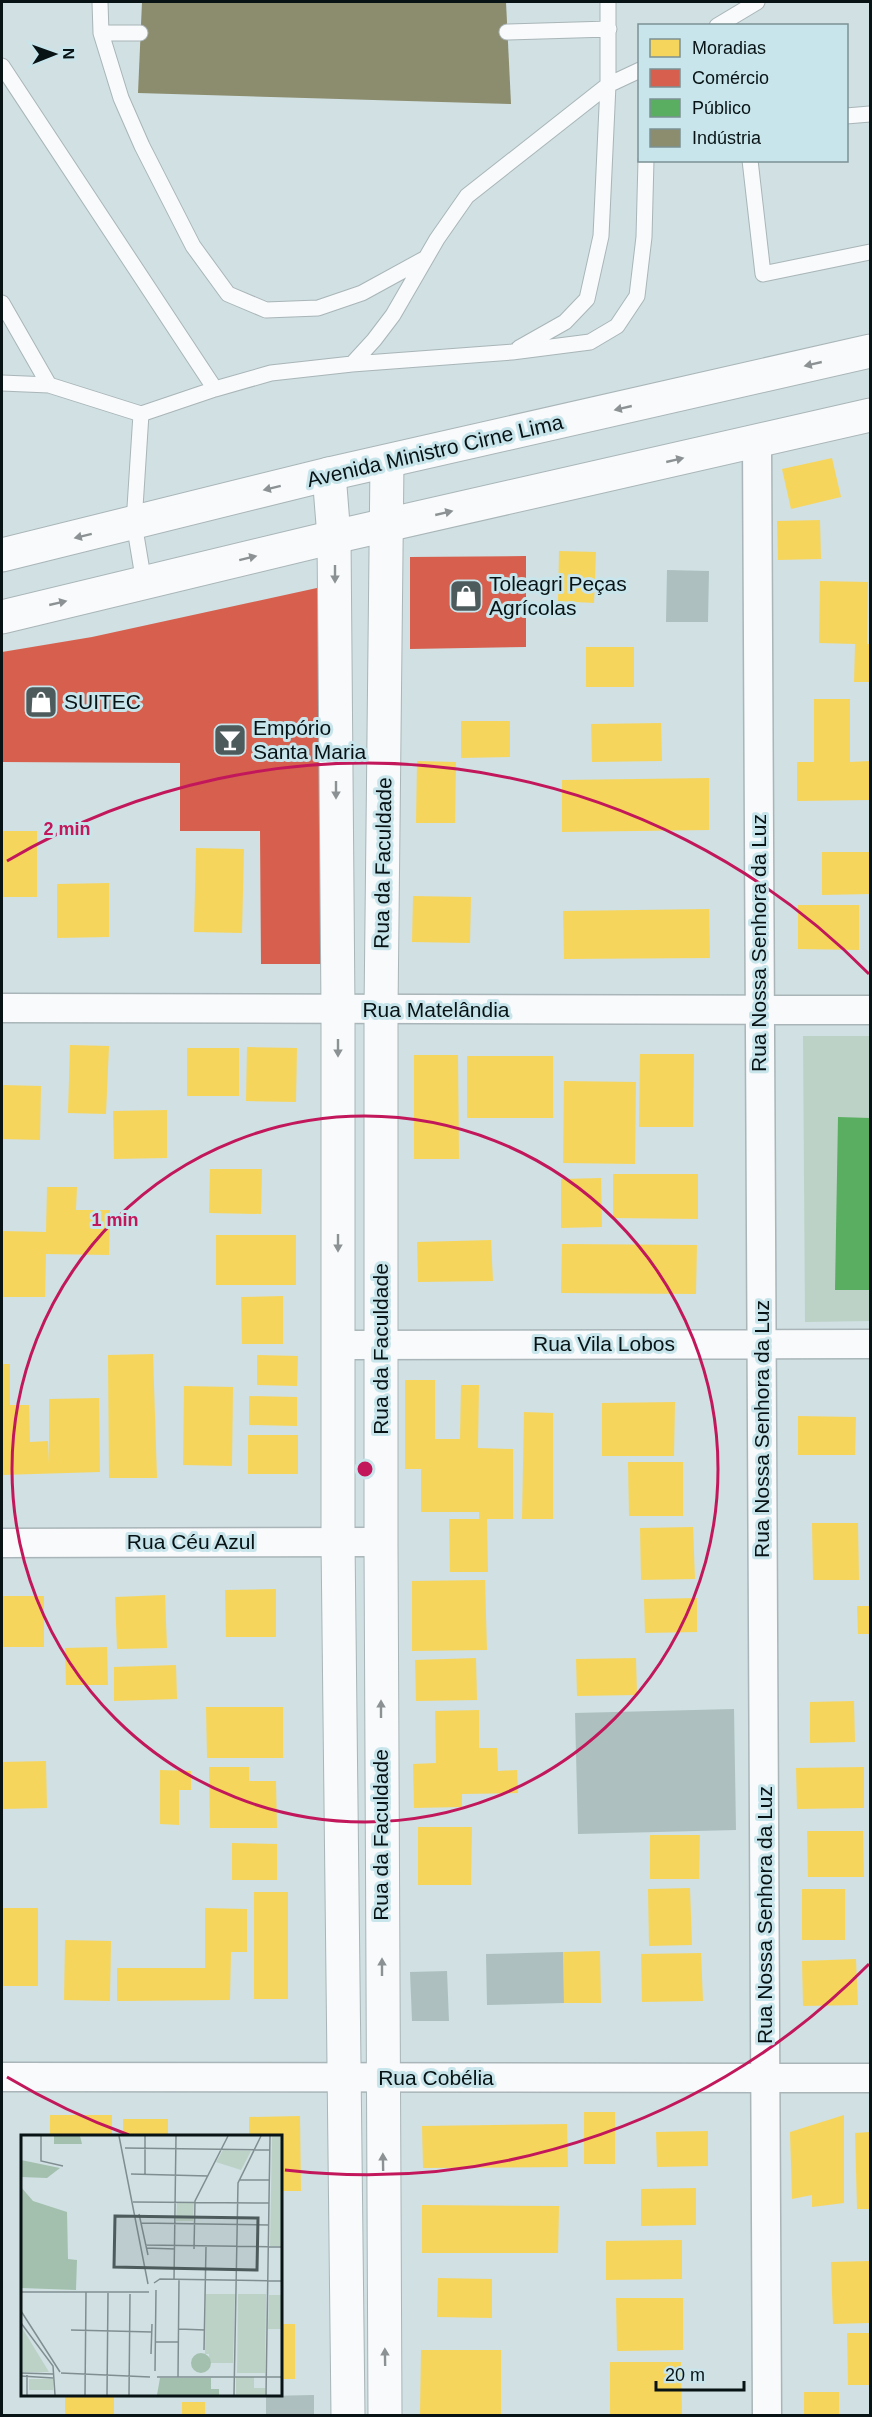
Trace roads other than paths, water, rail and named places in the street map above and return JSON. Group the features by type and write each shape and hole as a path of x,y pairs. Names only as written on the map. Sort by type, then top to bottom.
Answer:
{"street":[{"name":"Avenida Ministro Cirne Lima","path":"2,555 329,474 870,351"},
{"path":"2,616 334,537 870,415"},
{"name":"Rua Nossa Senhora da Luz","path":"757,442 767,2415"},
{"name":"Rua da Faculdade","path":"385,2415 382,2078 381,1010 387,462"},
{"name":"Rua da Faculdade","path":"329,474 334,537 338,1009 338,1541 348,2415"},
{"name":"Rua Matelândia","path":"2,1008 870,1010"},
{"name":"Rua Vila Lobos","path":"337,1345 870,1344"},
{"name":"Rua Céu Azul","path":"2,1543 381,1542"},
{"name":"Rua Cobélia","path":"2,2077 870,2078"}],"lane":[{"path":"100,2 101,33 122,98 142,146 193,246 228,294 266,310 318,308 362,293 426,258"},
{"path":"512,352 565,322 587,299 601,236 609,84 608,2"},
{"path":"720,24 757,2"},
{"path":"507,32 609,29"},
{"path":"101,33 140,33"},
{"path":"2,66 216,389"},
{"path":"352,364 393,315 426,258 467,196 609,84 638,70"},
{"path":"848,116 870,114"},
{"path":"2,383 49,385 141,414 272,373 352,364 512,352 590,342 617,326 637,296 644,237 646,162"},
{"path":"750,162 763,274 870,252"},
{"path":"2,303 49,385"},
{"path":"141,414 134,523 144,583"}],"place":[{"name":"Toleagri Peças Agrícolas","path":"466,596"},
{"name":"SUITEC","path":"41,702"},
{"name":"Empório Santa Maria","path":"230,740"}]}
